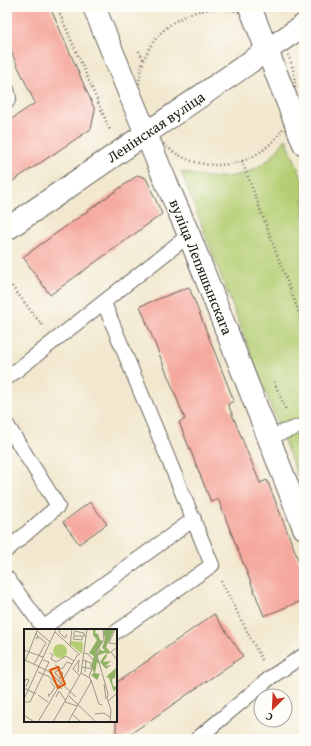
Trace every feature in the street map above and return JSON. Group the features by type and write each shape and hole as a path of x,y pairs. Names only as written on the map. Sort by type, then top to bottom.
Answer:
{"street":[{"name":"вуліца Лепяшынскага","path":"94,7 189,235 304,528"},
{"path":"250,7 304,144"},
{"name":"Ленінская вуліца","path":"7,229 304,25"}],"lane":[{"path":"7,89 9,98 7,102"},
{"path":"7,378 189,235"},
{"path":"104,303 212,565 117,631"},
{"path":"7,425 58,506 7,550"},
{"path":"268,437 304,425"},
{"path":"7,578 44,629 194,519"},
{"path":"197,739 271,677 304,655"}],"path":[{"path":"57,7 119,153"},
{"path":"242,161 304,326"},
{"path":"7,280 54,342"},
{"path":"212,565 271,677"}],"green space":[{"path":"286,139 304,183 304,493 181,171 205,177 242,174 253,170 263,163 275,153"}],"building":[{"path":"7,7 50,7 95,110 91,129 7,185 7,122 35,103 7,43"},
{"path":"138,175 146,178 162,214 50,295 23,257"},
{"path":"189,287 234,401 228,404 260,483 267,480 304,574 304,600 264,616 218,499 211,502 179,422 185,419 140,306"},
{"path":"90,502 107,524 79,544 63,522"},
{"path":"214,614 243,656 123,739 116,739 117,682"}]}
